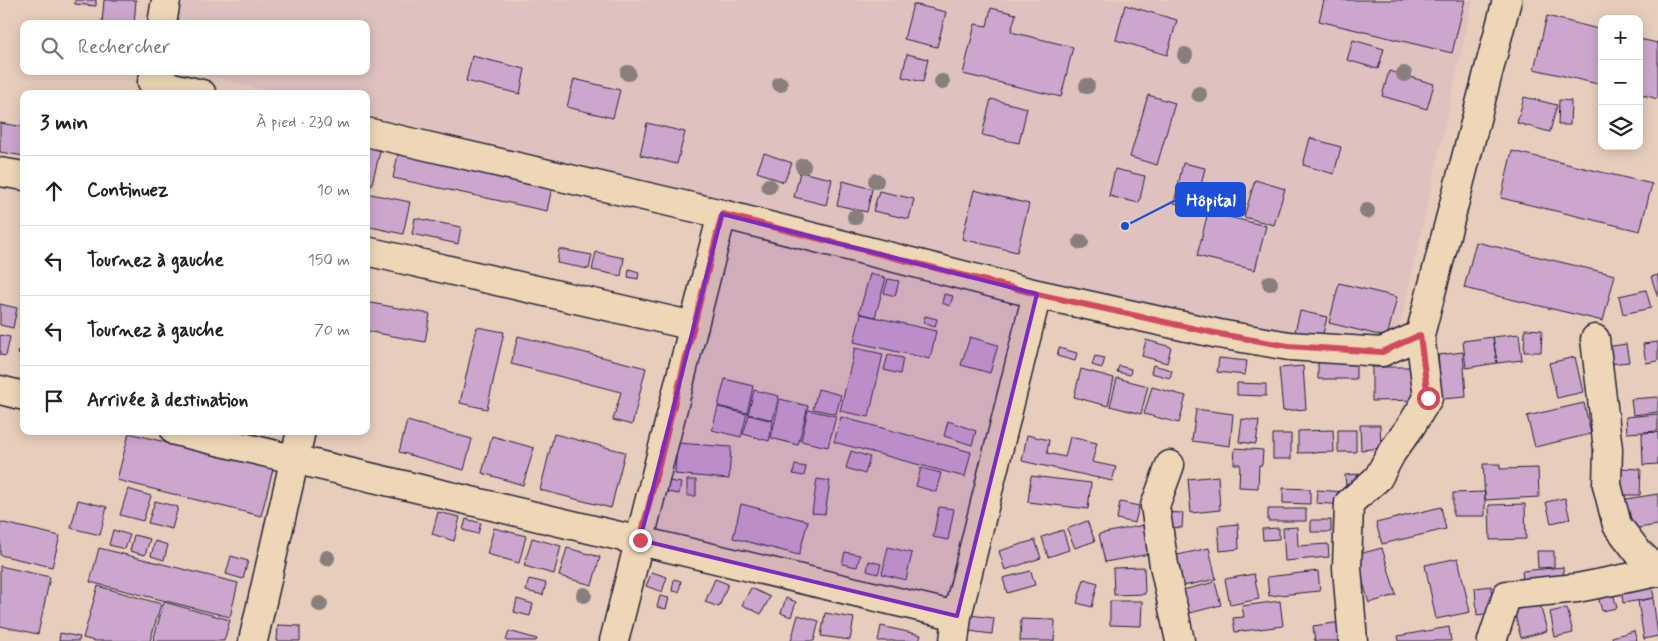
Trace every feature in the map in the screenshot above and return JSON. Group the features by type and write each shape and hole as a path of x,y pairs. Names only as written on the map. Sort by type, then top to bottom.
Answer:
{"street":[{"path":"163,20 166,0"},
{"path":"1354,641 1347,568 1349,503 1378,478 1392,452 1428,398 1420,335 1507,0"},
{"path":"153,82 186,90"},
{"path":"370,133 722,214 1037,294 1219,334 1288,346 1382,352 1420,335"},
{"path":"0,172 20,175"},
{"path":"614,641 722,214"},
{"path":"370,252 694,326"},
{"path":"192,435 640,540 956,628 1037,294"},
{"path":"1595,340 1608,449 1607,485 1617,525 1638,552 1658,572"},
{"path":"0,390 20,395"},
{"path":"254,641 300,435"},
{"path":"1170,465 1155,506 1164,566 1180,641"},
{"path":"1492,641 1507,595 1577,588 1658,572"}],"highlighted area":[{"path":"722,214 1037,294 957,616 640,540"}],"shaded area":[{"path":"181,0 1473,0 1396,344 1288,338 370,116 370,90 264,90 203,75 370,75 370,20 178,20"}],"building":[{"path":"75,0 96,0 96,6 75,4"},
{"path":"104,0 136,0 134,20 102,20"},
{"path":"1324,0 1465,0 1452,53 1319,21"},
{"path":"913,4 946,12 937,47 904,39"},
{"path":"1125,5 1177,20 1167,55 1116,40"},
{"path":"991,8 1016,14 1011,32 1073,47 1061,97 963,74 975,24 987,26"},
{"path":"1547,16 1598,29 1598,84 1534,69"},
{"path":"1353,40 1384,49 1378,69 1347,60"},
{"path":"1643,40 1658,43 1658,99 1643,95"},
{"path":"907,54 928,59 923,82 902,77"},
{"path":"472,56 525,69 520,94 466,81"},
{"path":"1389,71 1434,84 1427,109 1382,96"},
{"path":"574,79 620,90 613,118 567,107"},
{"path":"1148,95 1175,103 1157,165 1130,157"},
{"path":"1524,97 1557,105 1550,132 1517,123"},
{"path":"991,99 1027,108 1019,143 982,135"},
{"path":"1559,100 1571,101 1570,125 1558,125"},
{"path":"0,123 20,126 20,155 0,152"},
{"path":"647,123 685,132 677,164 640,155"},
{"path":"1310,138 1341,147 1334,174 1303,165"},
{"path":"370,146 381,148 370,187"},
{"path":"1512,151 1652,184 1640,231 1501,198"},
{"path":"764,153 792,163 784,182 757,172"},
{"path":"398,154 552,187 547,211 393,178"},
{"path":"1183,163 1205,168 1196,207 1174,203"},
{"path":"1115,169 1145,176 1139,203 1109,196"},
{"path":"800,172 832,179 826,205 794,197"},
{"path":"1255,180 1285,189 1274,225 1244,217"},
{"path":"843,181 872,189 867,212 837,205"},
{"path":"974,190 1029,204 1017,252 962,239"},
{"path":"879,191 914,199 909,219 873,211"},
{"path":"370,194 410,202 403,234 370,227"},
{"path":"1208,212 1266,226 1255,270 1197,256"},
{"path":"415,218 461,227 458,244 412,234"},
{"path":"1476,242 1615,275 1603,321 1464,288"},
{"path":"559,249 592,255 589,269 557,263"},
{"path":"596,252 624,258 621,276 592,270"},
{"path":"629,269 639,272 638,279 628,277"},
{"path":"870,274 886,278 875,317 859,313"},
{"path":"1658,275 1658,297 1651,277"},
{"path":"888,279 899,281 895,296 884,293"},
{"path":"1339,283 1397,297 1387,337 1329,323"},
{"path":"1646,290 1651,308 1623,314 1619,296"},
{"path":"944,294 953,296 950,306 942,303"},
{"path":"370,303 430,314 425,342 370,332"},
{"path":"0,304 17,308 13,328 0,325"},
{"path":"1300,311 1327,317 1321,342 1294,336"},
{"path":"861,314 936,331 930,359 854,342"},
{"path":"925,316 937,319 935,327 923,323"},
{"path":"477,327 504,332 487,409 460,403"},
{"path":"1525,329 1542,330 1541,352 1524,352"},
{"path":"1519,334 1522,360 1497,363 1493,337"},
{"path":"0,335 10,337 6,356 0,355"},
{"path":"518,336 646,368 632,425 613,420 621,392 511,364"},
{"path":"970,337 998,345 990,373 961,365"},
{"path":"1493,337 1497,363 1466,368 1463,341"},
{"path":"1146,340 1171,347 1167,363 1142,356"},
{"path":"1658,342 1658,361 1646,363 1643,344"},
{"path":"1626,344 1629,362 1609,364 1606,347"},
{"path":"855,348 883,354 869,417 840,411"},
{"path":"1059,348 1077,353 1075,361 1057,356"},
{"path":"1463,352 1466,397 1442,399 1438,355"},
{"path":"888,355 903,358 900,374 884,370"},
{"path":"1095,356 1105,358 1102,368 1092,365"},
{"path":"1575,357 1583,392 1557,398 1549,363"},
{"path":"1219,358 1247,361 1245,375 1217,372"},
{"path":"1318,361 1356,362 1356,379 1318,379"},
{"path":"1153,365 1172,370 1170,378 1151,373"},
{"path":"1119,366 1131,369 1130,375 1117,372"},
{"path":"1303,366 1306,409 1283,411 1279,368"},
{"path":"1372,367 1419,367 1420,400 1372,401"},
{"path":"1081,369 1114,378 1108,406 1074,397"},
{"path":"1117,378 1148,386 1141,414 1110,406"},
{"path":"725,379 753,386 747,413 718,406"},
{"path":"1237,383 1266,384 1266,396 1237,395"},
{"path":"1152,387 1186,396 1179,423 1144,414"},
{"path":"818,389 841,395 836,414 813,409"},
{"path":"754,390 779,396 773,420 748,414"},
{"path":"1658,397 1658,412 1633,415 1631,399"},
{"path":"780,399 808,406 798,445 771,438"},
{"path":"1584,403 1591,434 1535,447 1527,416"},
{"path":"718,407 747,414 741,437 712,430"},
{"path":"1196,409 1233,414 1230,446 1192,441"},
{"path":"808,410 836,416 828,447 801,441"},
{"path":"1658,414 1658,431 1627,433 1626,417"},
{"path":"749,415 773,421 769,441 743,434"},
{"path":"841,417 971,452 965,477 834,442"},
{"path":"1242,419 1259,421 1256,444 1239,442"},
{"path":"407,421 472,439 464,470 399,452"},
{"path":"948,421 976,431 972,445 944,436"},
{"path":"1360,425 1380,425 1381,448 1361,450"},
{"path":"1333,430 1334,452 1298,453 1298,431"},
{"path":"1338,430 1356,430 1356,452 1338,452"},
{"path":"1658,432 1658,464 1643,465 1642,433"},
{"path":"554,434 625,452 611,508 540,490"},
{"path":"1273,434 1291,434 1291,459 1273,459"},
{"path":"128,435 137,435 273,469 261,516 117,480"},
{"path":"1027,435 1049,440 1047,453 1065,457 1070,437 1097,443 1092,462 1116,467 1112,481 1022,461"},
{"path":"492,436 534,448 523,485 482,473"},
{"path":"677,443 731,447 729,479 675,474"},
{"path":"1235,448 1263,450 1262,465 1259,465 1258,488 1239,487 1240,464 1234,464"},
{"path":"851,451 870,457 865,474 846,468"},
{"path":"1483,464 1500,464 1500,469 1538,468 1539,497 1485,500"},
{"path":"795,465 806,467 804,476 793,474"},
{"path":"921,468 941,473 936,492 916,486"},
{"path":"1619,468 1641,469 1640,495 1619,495"},
{"path":"1360,474 1360,486 1346,486 1345,475"},
{"path":"1031,476 1091,483 1088,509 1028,502"},
{"path":"1218,476 1220,510 1191,513 1188,479"},
{"path":"817,479 830,481 825,514 812,513"},
{"path":"687,480 696,480 696,496 687,496"},
{"path":"669,481 681,483 679,494 667,492"},
{"path":"1283,488 1310,489 1310,504 1283,503"},
{"path":"128,489 151,496 143,521 120,515"},
{"path":"1317,490 1345,492 1344,505 1316,503"},
{"path":"1485,492 1485,516 1453,516 1453,493"},
{"path":"1658,494 1658,525 1625,530 1620,500"},
{"path":"1565,498 1570,519 1551,523 1546,502"},
{"path":"78,500 107,507 100,535 71,528"},
{"path":"155,501 178,507 172,529 148,523"},
{"path":"1120,502 1139,506 1135,523 1117,519"},
{"path":"741,504 808,521 799,555 733,538"},
{"path":"1525,504 1526,539 1490,540 1489,505"},
{"path":"939,507 954,509 948,540 933,537"},
{"path":"1441,507 1446,529 1382,544 1376,523"},
{"path":"1268,509 1306,509 1306,521 1268,521"},
{"path":"438,512 460,517 454,541 432,534"},
{"path":"1162,512 1183,513 1182,528 1161,526"},
{"path":"466,519 481,523 478,534 463,530"},
{"path":"1311,520 1331,520 1331,532 1311,532"},
{"path":"1087,521 1095,541 1075,548 1067,529"},
{"path":"0,522 60,536 52,567 0,555"},
{"path":"1238,524 1239,549 1220,551 1218,526"},
{"path":"1144,525 1150,554 1105,562 1099,534"},
{"path":"1297,527 1298,546 1328,544 1329,557 1285,561 1283,528"},
{"path":"494,528 526,536 519,563 487,554"},
{"path":"1279,528 1279,539 1263,540 1262,529"},
{"path":"113,530 130,535 125,549 109,545"},
{"path":"1063,530 1069,550 1048,557 1042,537"},
{"path":"134,535 150,539 145,555 130,551"},
{"path":"532,538 561,546 554,574 524,566"},
{"path":"1035,540 1041,558 1005,570 999,551"},
{"path":"155,541 168,545 164,560 151,556"},
{"path":"888,547 912,553 906,580 882,574"},
{"path":"99,548 238,583 230,617 90,582"},
{"path":"567,548 600,557 592,585 559,576"},
{"path":"1209,548 1216,579 1179,587 1173,556"},
{"path":"1382,548 1396,595 1369,603 1355,555"},
{"path":"1537,551 1554,551 1554,567 1538,568"},
{"path":"845,552 860,555 857,567 842,564"},
{"path":"231,556 248,561 243,579 226,574"},
{"path":"1458,558 1470,612 1436,619 1425,565"},
{"path":"869,561 881,564 878,574 867,571"},
{"path":"0,566 50,577 38,634 0,626"},
{"path":"1144,567 1145,594 1114,595 1113,568"},
{"path":"1563,567 1565,586 1524,591 1522,571"},
{"path":"1031,571 1035,585 1007,593 1003,578"},
{"path":"1318,571 1320,591 1269,596 1267,577"},
{"path":"652,572 667,577 662,592 646,586"},
{"path":"1254,574 1259,599 1230,605 1225,579"},
{"path":"529,579 546,583 543,595 526,591"},
{"path":"674,579 681,581 679,592 672,591"},
{"path":"715,579 728,584 719,607 705,602"},
{"path":"1084,579 1098,583 1092,607 1077,603"},
{"path":"1651,581 1654,598 1623,603 1621,586"},
{"path":"1215,582 1221,605 1186,614 1179,591"},
{"path":"98,586 161,604 150,641 95,641 83,638"},
{"path":"1491,586 1493,613 1477,615 1475,588"},
{"path":"751,588 770,597 761,614 742,605"},
{"path":"1612,589 1617,608 1602,611 1597,593"},
{"path":"660,596 669,598 666,609 657,607"},
{"path":"786,598 796,602 791,617 781,613"},
{"path":"1653,598 1658,636 1644,639 1638,601"},
{"path":"517,599 533,604 530,616 514,612"},
{"path":"1110,601 1142,601 1141,626 1110,625"},
{"path":"1280,601 1283,626 1235,632 1233,618 1244,617 1242,606"},
{"path":"164,602 230,620 224,641 153,641"},
{"path":"1540,604 1547,631 1521,638 1514,610"},
{"path":"1567,608 1573,633 1555,637 1550,612"},
{"path":"825,613 854,618 850,640 821,636"},
{"path":"798,615 819,621 814,641 791,641"},
{"path":"970,615 994,618 992,634 969,631"},
{"path":"1021,619 1055,620 1054,641 1020,641"},
{"path":"1341,622 1344,641 1315,641 1313,626"},
{"path":"278,625 300,626 300,641 277,641"},
{"path":"881,626 921,635 919,641 878,641"},
{"path":"1449,627 1451,641 1399,641 1398,636"},
{"path":"509,631 537,639 536,641 506,641"},
{"path":"1634,631 1637,641 1613,641 1612,637"},
{"path":"60,633 80,637 79,641 59,641"}],"place":[{"name":"Hôpital","path":"1125,226"}],"route":[{"path":"640,540 722,214 1037,294 1219,334 1288,346 1382,352 1420,335 1428,398"}]}
